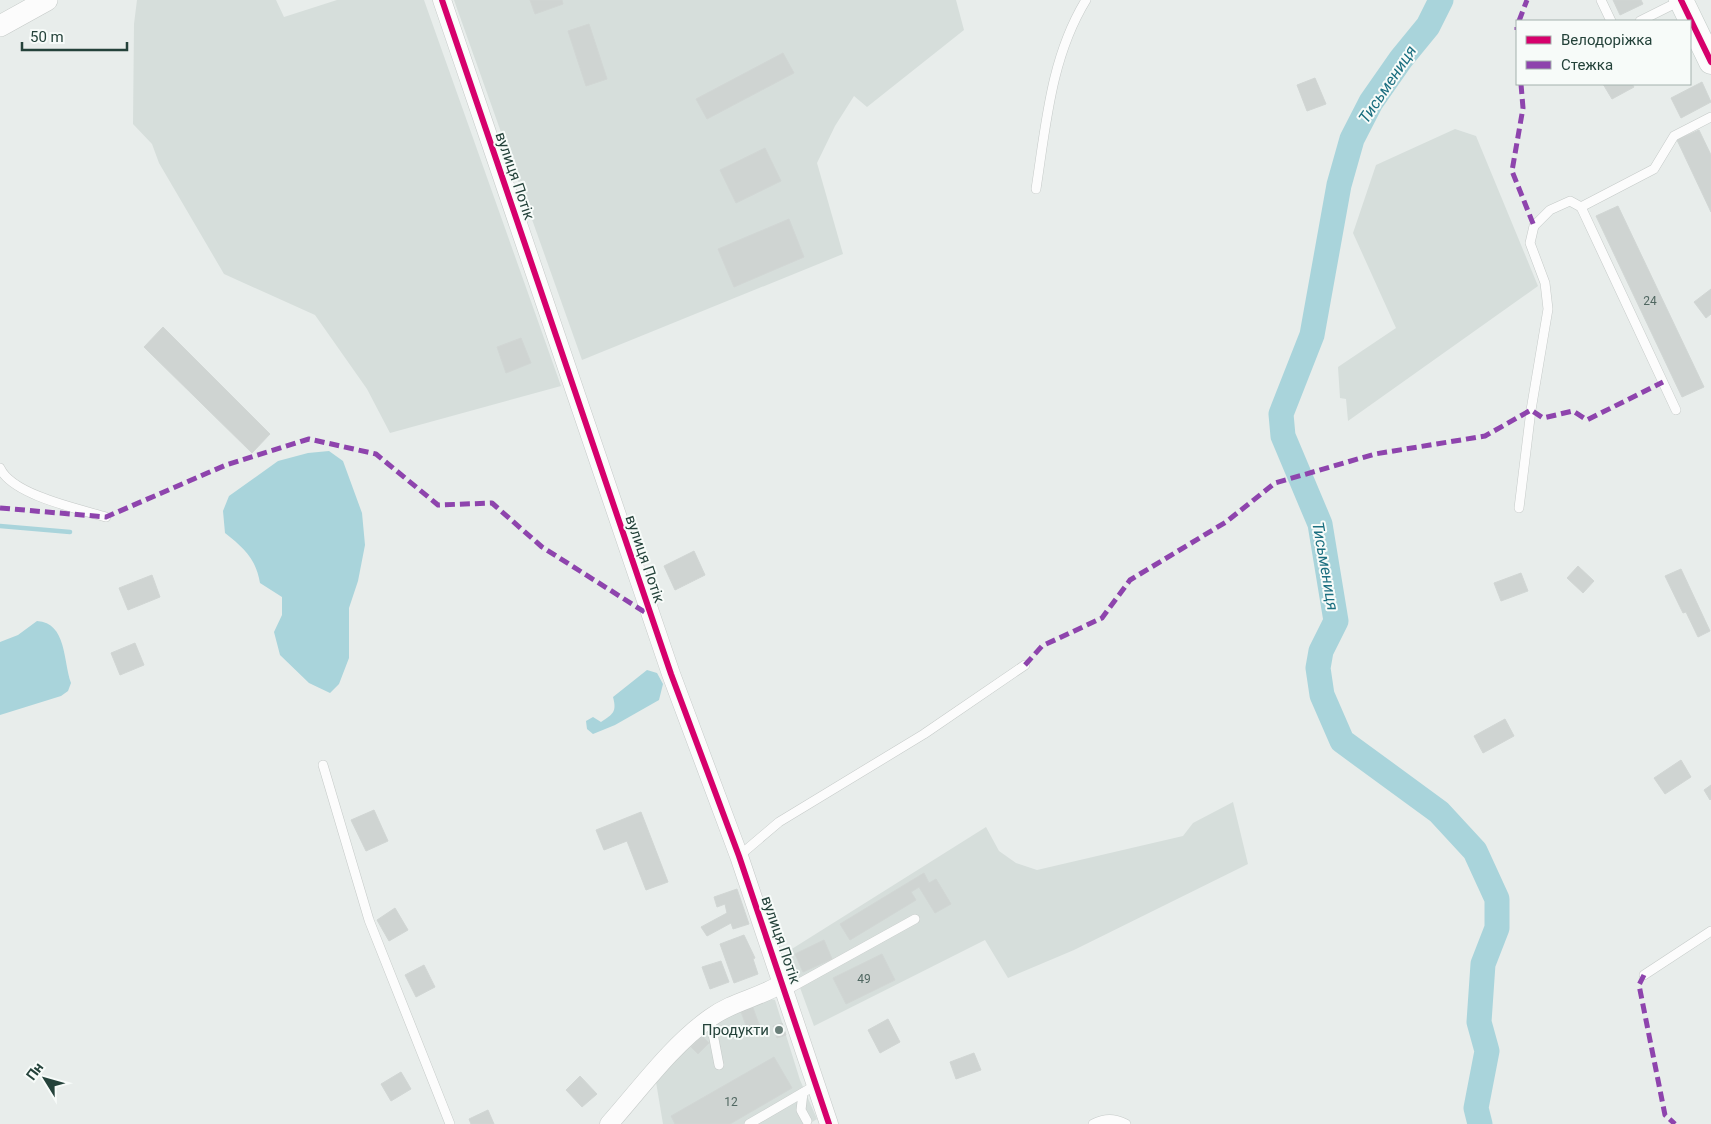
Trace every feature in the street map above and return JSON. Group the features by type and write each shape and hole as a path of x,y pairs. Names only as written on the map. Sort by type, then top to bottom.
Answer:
{"main road":[{"path":"1681,0 1691,20"},
{"path":"1691,21 1711,62"}],"street":[{"path":"0,26 47,0"},
{"name":"вулиця Потік","path":"442,0 669,666 739,856 784,987 810,1089 827,1117"},
{"path":"609,1124 678,1046 710,1018 735,1002 784,987"}],"lane":[{"path":"1036,189 1052,81 1074,19 1086,0"},
{"path":"1601,0 1611,20"},
{"path":"1642,20 1681,0"},
{"path":"1581,207 1654,169 1674,136 1711,117"},
{"path":"1519,508 1531,410 1548,309 1545,284 1530,243 1534,226 1550,210 1570,201 1581,207 1676,410"},
{"path":"0,468 3,475 16,486 106,517"},
{"path":"739,856 780,822 924,734 1025,665"},
{"path":"323,765 369,920 450,1124"},
{"path":"784,987 915,919"},
{"path":"1644,975 1711,931"},
{"path":"710,1018 719,1065"},
{"path":"810,1089 800,1110 805,1123 827,1117"},
{"path":"749,1124 810,1089"},
{"path":"1094,1124 1100,1121 1116,1119 1126,1124"}],"shaded area":[{"path":"137,0 276,0 284,17 337,0 424,0 561,386 390,433 367,389 315,315 224,274 159,163 152,144 133,124 134,24"},
{"path":"454,0 956,0 964,30 867,107 854,96 835,126 817,163 843,254 582,360"},
{"path":"1455,129 1476,136 1538,286 1348,421 1346,399 1340,398 1338,367 1396,328 1353,233 1376,165"},
{"path":"1233,802 1248,864 1074,950 1008,978 985,940 814,1026 787,952 986,827 999,851 1016,863 1037,870 1183,836 1193,823"},
{"path":"762,997 775,1000 800,1080 817,1119 809,1124 663,1124 656,1082 722,1011"}],"water":[{"path":"329,451 343,461 362,513 365,545 358,581 349,608 349,658 339,684 330,693 309,683 280,655 274,632 282,615 282,597 260,583 256,567 248,555 225,533 223,511 229,496 278,461 308,453"},
{"path":"37,621 47,623 54,628 59,636 71,683 68,691 61,696 0,715 0,642 18,635"},
{"path":"647,670 657,673 663,684 659,700 615,725 593,734 587,729 586,721 593,717 601,722 611,715 614,709 613,697"}],"building":[{"path":"530,0 562,0 563,4 535,14"},
{"path":"1613,0 1641,0 1643,4 1620,15"},
{"path":"589,24 607,79 586,86 568,31"},
{"path":"783,53 794,73 707,119 696,99"},
{"path":"1315,78 1326,104 1307,111 1297,85"},
{"path":"1702,82 1711,102 1681,118 1671,98"},
{"path":"1604,85 1633,85 1634,87 1612,99"},
{"path":"1699,130 1711,155 1711,212 1677,140"},
{"path":"765,148 781,181 736,203 720,170"},
{"path":"1618,206 1704,387 1682,397 1596,216"},
{"path":"789,219 804,257 734,287 718,249"},
{"path":"1711,289 1711,314 1706,318 1694,302"},
{"path":"163,327 270,434 252,453 144,347"},
{"path":"521,338 531,363 506,373 497,347"},
{"path":"694,551 705,575 675,590 664,566"},
{"path":"1578,566 1594,581 1583,593 1567,578"},
{"path":"1681,569 1710,631 1698,637 1686,612 1683,613 1665,576"},
{"path":"1521,573 1528,591 1501,601 1494,583"},
{"path":"152,575 160,597 128,610 119,588"},
{"path":"135,643 144,665 120,675 111,653"},
{"path":"1505,719 1514,736 1483,753 1474,736"},
{"path":"1681,760 1691,777 1665,794 1654,778"},
{"path":"1711,785 1711,799 1710,800 1704,790"},
{"path":"374,810 388,841 366,851 351,820"},
{"path":"641,812 668,882 646,890 627,841 604,850 596,830"},
{"path":"924,873 929,883 936,879 951,904 935,913 919,887 911,892 916,900 850,940 840,924"},
{"path":"737,889 749,924 733,929 731,923 707,936 701,927 727,913 725,904 717,907 714,897"},
{"path":"395,908 408,930 389,941 377,920"},
{"path":"744,935 755,958 753,959 758,974 734,983 720,944"},
{"path":"824,940 832,959 803,972 795,954"},
{"path":"882,954 895,980 846,1004 833,978"},
{"path":"721,961 729,982 710,989 702,967"},
{"path":"424,965 435,987 416,997 405,975"},
{"path":"752,1005 760,1027 748,1031 740,1009"},
{"path":"888,1019 900,1042 880,1053 868,1030"},
{"path":"782,1023 786,1035 777,1038 773,1026"},
{"path":"702,1036 709,1043 698,1054 691,1047"},
{"path":"974,1053 981,1070 956,1079 950,1062"},
{"path":"774,1057 792,1088 730,1124 675,1124 671,1116"},
{"path":"401,1072 411,1089 391,1101 381,1084"},
{"path":"580,1076 597,1094 582,1107 566,1090"},
{"path":"488,1110 494,1124 471,1124 469,1119"}],"waterway":[{"name":"Тисьмениця","path":"1441,0 1428,26 1401,59 1371,102 1352,139 1339,185 1312,335 1281,414 1283,436 1320,524 1336,621 1321,651 1318,668 1322,695 1342,741 1439,812 1475,851 1497,899 1497,928 1483,964 1479,1022 1487,1051 1476,1108 1480,1124"},
{"path":"0,526 70,532"}],"marked path":[{"path":"1519,20 1527,0"},
{"path":"1521,85 1523,108 1512,171 1534,226"},
{"path":"1025,665 1042,646 1102,618 1130,580 1226,522 1275,483 1375,454 1485,436 1531,410 1543,418 1573,411 1587,420 1663,382"},
{"path":"0,508 106,517 226,465 309,439 376,454 438,505 492,503 542,547 651,616"},
{"path":"1644,975 1639,985 1665,1115 1675,1124"}],"cycle path":[{"path":"442,0 671,674 739,856 829,1124"},
{"path":"1681,0 1691,20"},
{"path":"1691,21 1711,62"}],"place":[{"name":"Продукти","path":"779,1030"}]}
